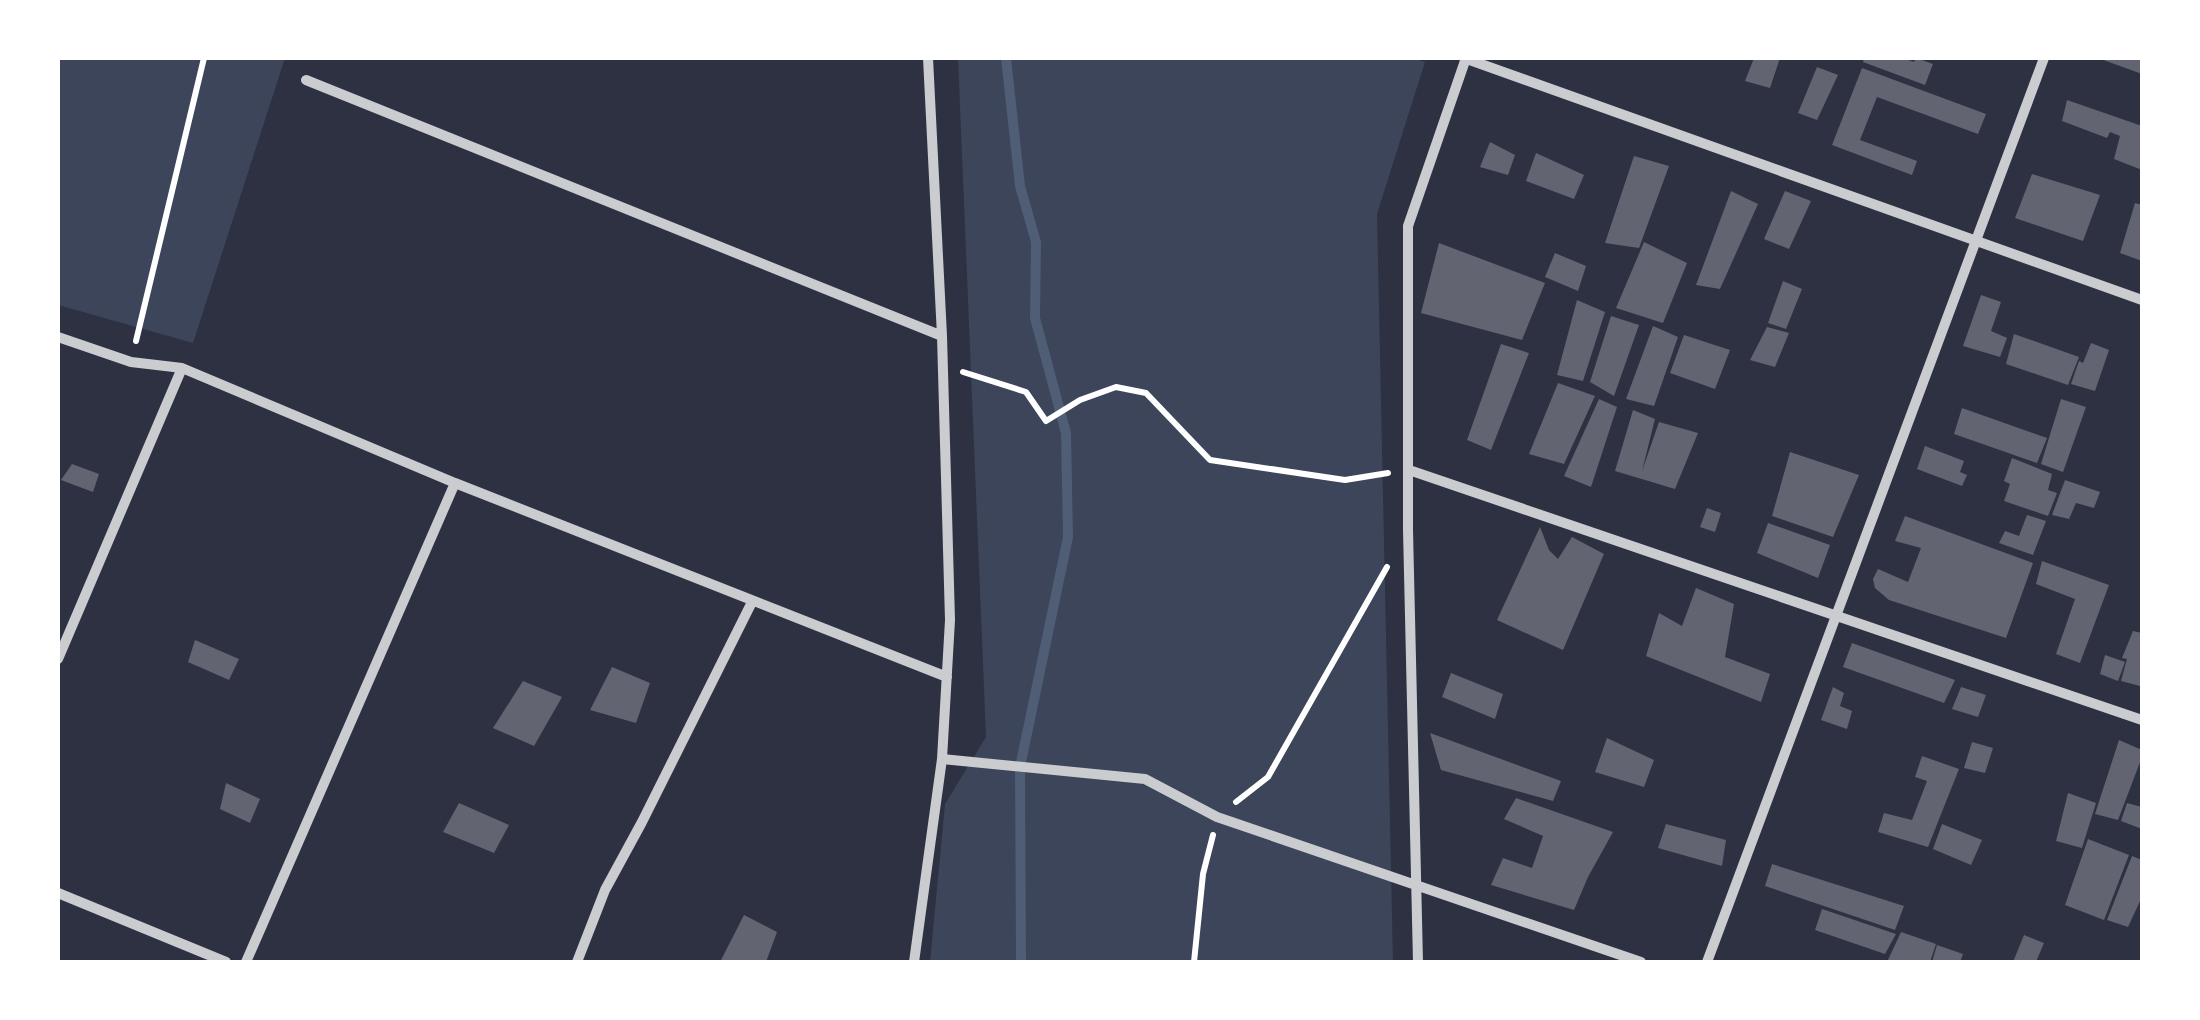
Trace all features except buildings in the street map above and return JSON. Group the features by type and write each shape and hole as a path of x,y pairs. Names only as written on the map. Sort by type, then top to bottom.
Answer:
{"street":[{"path":"914,962 942,759 950,620 942,336 928,58"},
{"path":"1418,962 1408,530 1408,226 1465,58 2142,300"},
{"path":"1707,962 2044,58"},
{"path":"306,80 942,336"},
{"path":"58,337 131,362 182,368 455,483 947,677"},
{"path":"58,660 182,368"},
{"path":"1409,470 2142,720"},
{"path":"246,962 455,483"},
{"path":"578,962 604,890 752,602"},
{"path":"942,759 1145,779 1217,817 1641,962"},
{"path":"58,893 226,962"}],"path":[{"path":"131,362 204,58"},
{"path":"943,366 1026,392 1046,421 1080,400 1116,386 1146,394 1210,460 1345,480 1409,470"},
{"path":"1194,962 1203,874 1217,817 1268,777 1408,530"}],"shaded area":[{"path":"58,58 285,58 193,343 58,305"},
{"path":"958,58 1414,58 1425,62 1377,214 1393,962 930,962 945,804 986,737"}],"waterway":[{"path":"1006,58 1020,186 1036,242 1035,318 1066,433 1068,537 1020,767 1021,962"}]}
